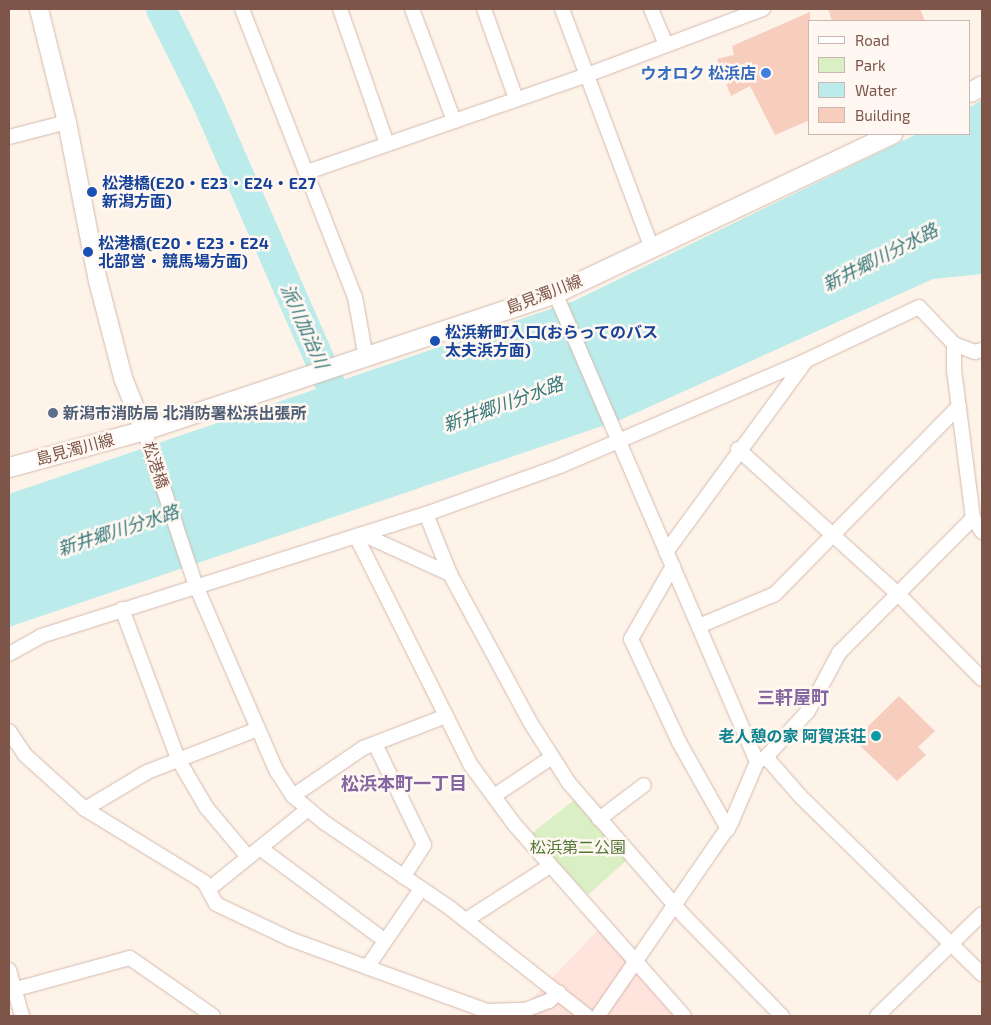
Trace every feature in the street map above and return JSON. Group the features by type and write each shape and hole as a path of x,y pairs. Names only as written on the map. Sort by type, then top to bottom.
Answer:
{"main road":[{"path":"971,91 982,85"},
{"name":"島見濁川線","path":"9,467 144,430 366,358 555,293 890,135"}],"street":[{"path":"39,9 67,122 98,281 123,378 144,430"},
{"path":"242,9 355,297 366,358"},
{"path":"340,9 387,144"},
{"path":"412,9 454,121"},
{"path":"484,9 516,99"},
{"path":"562,9 652,248"},
{"path":"652,9 666,45"},
{"path":"306,172 587,75 666,45 736,14 763,9"},
{"path":"9,137 67,122"},
{"path":"555,293 666,552 761,759 982,974"},
{"path":"9,654 41,636 426,514 615,435 805,361 919,307 954,344 976,352 982,350"},
{"path":"954,344 958,406 973,518 982,532"},
{"path":"666,552 738,449 805,361"},
{"path":"699,626 775,594 958,406"},
{"name":"松港橋","path":"144,430 196,586 276,770 293,796 308,809 466,920 587,1016"},
{"path":"738,449 897,593 982,679"},
{"path":"426,514 450,574 552,757 599,819 782,1016"},
{"path":"598,1016 633,961 728,828 761,759 808,711 839,653 973,518"},
{"path":"359,535 450,574"},
{"path":"359,535 470,764 550,866 684,1016"},
{"path":"673,566 631,638 679,742 728,828"},
{"path":"122,609 178,759 206,807 248,857"},
{"path":"293,796 376,744 446,716"},
{"path":"84,809 147,772 258,728"},
{"path":"9,731 25,755 84,809 209,889 216,904 290,939 487,1011 527,1013 549,1001 559,992"},
{"path":"376,744 424,845 403,877"},
{"path":"494,796 552,757"},
{"path":"599,819 644,785"},
{"path":"209,889 308,809"},
{"path":"260,848 383,939"},
{"path":"466,920 550,866"},
{"path":"368,966 383,939 421,889"},
{"path":"877,1016 982,914"},
{"path":"12,991 130,958 213,1016"},
{"path":"9,970 12,991 22,1016"}],"shaded area":[{"path":"599,929 679,1016 516,1016"}],"green space":[{"name":"松浜第二公園","path":"574,800 627,860 588,895 531,834"}],"water":[{"name":"新井郷川分水路","path":"982,100 982,274 933,279 620,420 9,627 9,494 574,301 915,135 971,135 971,106"}],"building":[{"path":"828,9 920,9 925,20 832,20"},
{"name":"ウオロク 松浜店","path":"810,12 810,20 808,20 808,121 775,135 750,86 731,96 717,59 734,55 732,46"},
{"name":"老人憩の家 阿賀浜荘","path":"899,696 935,731 918,747 926,755 897,781 854,740"}],"waterway":[{"name":"派川加治川","path":"161,9 207,102 347,423"}],"place":[{"name":"ウオロク 松浜店","path":"766,73"},
{"name":"松港橋(E20・E23・E24・E27 新潟方面)","path":"92,192"},
{"name":"松港橋(E20・E23・E24 北部営・競馬場方面)","path":"88,252"},
{"name":"松浜新町入口(おらってのバス 太夫浜方面)","path":"435,341"},
{"name":"新潟市消防局 北消防署松浜出張所","path":"53,413"},
{"name":"老人憩の家 阿賀浜荘","path":"876,736"}],"district":[{"name":"三軒屋町","path":"793,697"},
{"name":"松浜本町一丁目","path":"404,783"}]}
